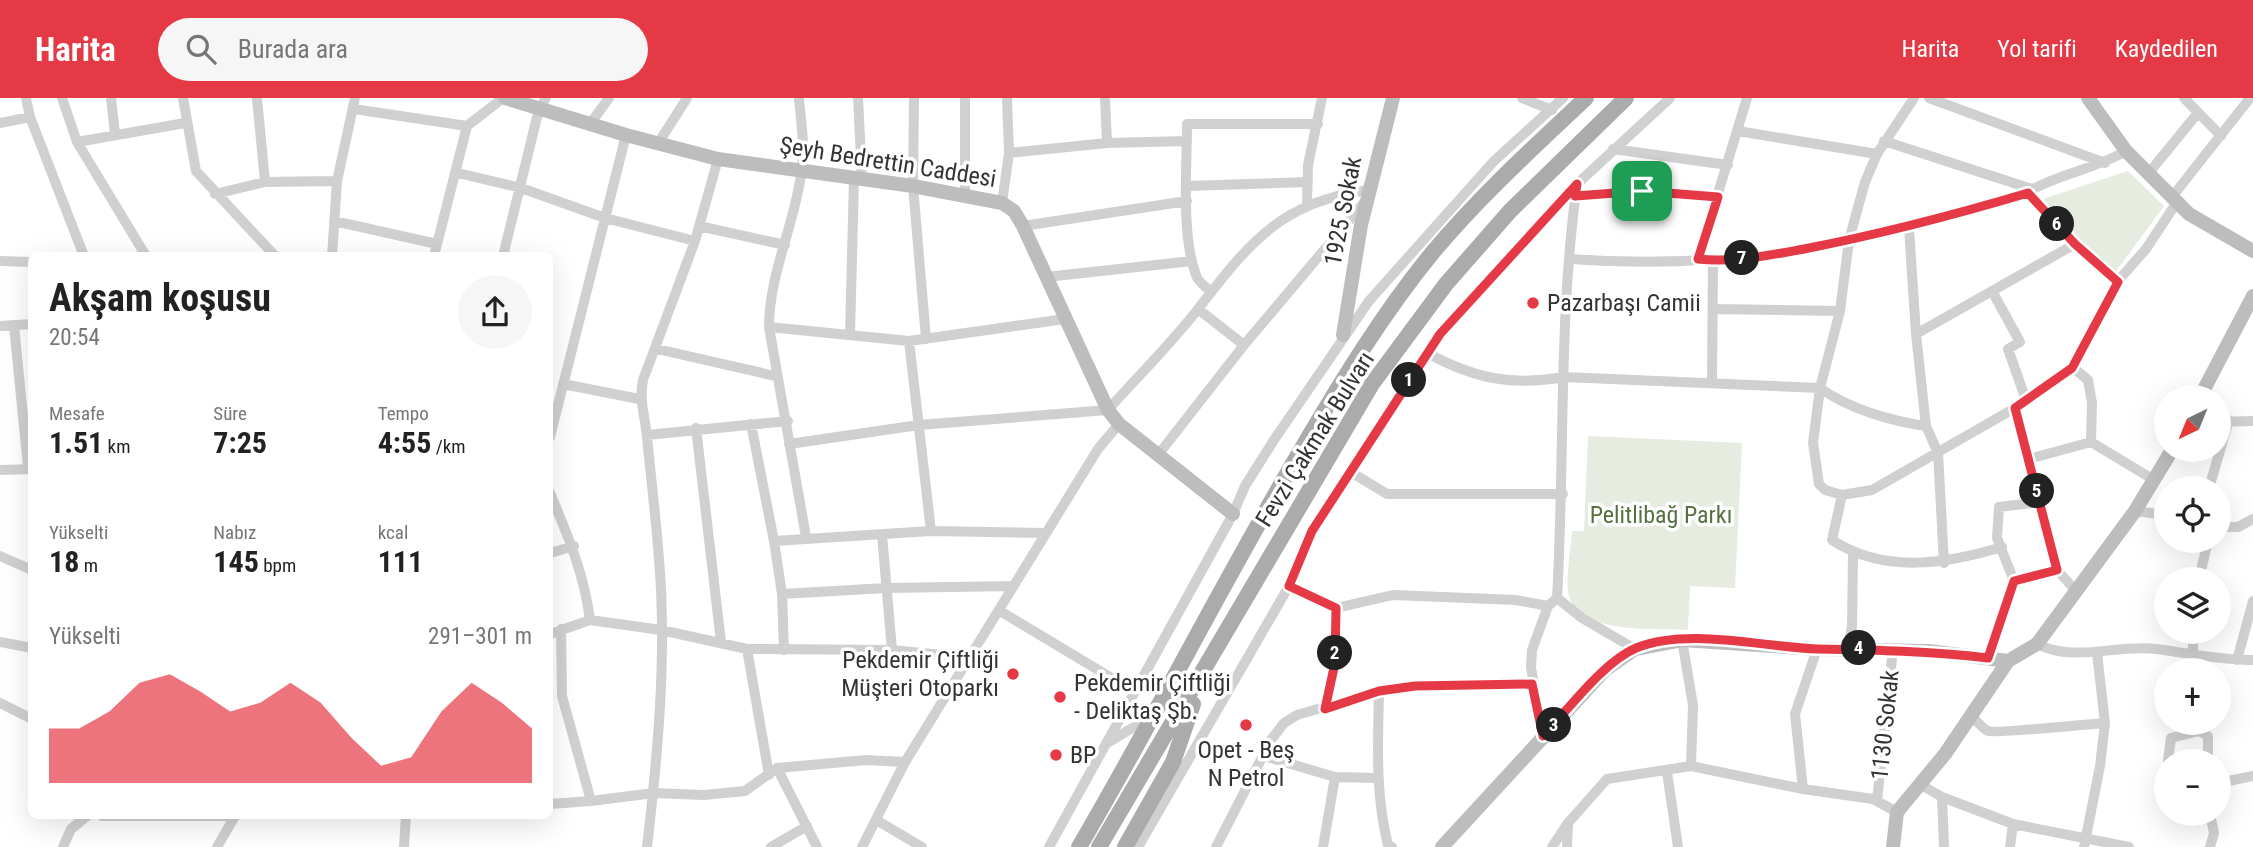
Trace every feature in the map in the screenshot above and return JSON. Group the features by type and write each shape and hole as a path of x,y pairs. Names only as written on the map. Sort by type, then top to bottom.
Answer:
{"main road":[{"name":"Fevzi Çakmak Bulvarı","path":"1079,847 1158,713 1239,556 1349,369 1433,252 1525,156 1586,98"},
{"name":"Fevzi Çakmak Bulvarı","path":"1099,847 1372,384 1446,284 1510,211 1626,98"},
{"path":"1125,847 1173,762 1204,672"},
{"path":"1067,847 1136,734 1158,713"}],"street":[{"path":"26,98 30,117 82,252"},
{"path":"62,98 76,142 143,252"},
{"path":"111,98 115,134"},
{"path":"183,98 185,123 196,172 271,252"},
{"path":"257,98 265,181"},
{"path":"334,221 435,250 458,173 467,126 504,98"},
{"name":"Şeyh Bedrettin Caddesi","path":"504,98 543,104 590,124 718,159 913,186 1002,203 1014,211 1023,226 1108,410 1119,424 1233,514"},
{"path":"590,124 609,98"},
{"path":"659,142 687,98"},
{"path":"799,98 804,141 802,169 769,304 769,327 775,376 788,421 789,444 806,537"},
{"path":"850,334 858,179 858,98"},
{"path":"914,98 913,186 926,339"},
{"path":"965,98 965,195"},
{"path":"1002,203 1009,153 1007,98"},
{"path":"1105,98 1107,143"},
{"path":"1307,205 1308,165 1322,98"},
{"name":"1925 Sokak","path":"1343,335 1368,195 1393,98"},
{"path":"1522,98 1552,110"},
{"path":"1051,847 1060,825 1233,514 1245,486 1343,335 1369,301 1493,162 1563,98"},
{"path":"1138,847 1289,586 1312,531 1398,394 1429,354 1440,334 1614,149 1670,98"},
{"path":"1698,259 1747,98"},
{"path":"1914,98 1884,141 1865,182 1849,240 1840,311 1820,387 1813,443 1819,484 1825,490 1842,495 1872,490 2015,408 2072,368 2118,282 2146,249 2174,199 2250,98"},
{"path":"1929,98 2105,163"},
{"path":"2088,98 2126,151 2189,214 2253,251"},
{"path":"2184,98 2221,136"},
{"path":"332,252 337,181 354,104 467,126"},
{"path":"504,252 543,104"},
{"path":"2148,174 2197,114"},
{"path":"0,123 30,117"},
{"path":"76,142 185,123"},
{"path":"1210,291 1197,278 1192,261 1187,201 1187,124 1318,124"},
{"path":"1738,131 1877,155"},
{"path":"553,425 626,135"},
{"path":"1009,153 1107,143 1187,141"},
{"path":"1884,141 2030,191 2075,244 2118,282"},
{"path":"1614,149 1727,165"},
{"path":"1571,259 1635,264 1698,259 1713,261 1762,256 1849,240 1909,228 2030,191 2105,163 2126,151"},
{"path":"647,847 654,793 661,630 659,560 647,435 639,399 643,380 657,349 695,241 718,159"},
{"path":"458,173 521,188 605,218 695,241"},
{"path":"215,194 265,181 337,181"},
{"path":"1187,186 1308,182"},
{"path":"1576,190 1642,191 1718,197"},
{"path":"1543,736 1532,684 1532,650 1552,602 1563,494 1564,377 1576,190"},
{"path":"789,444 919,425 1108,410 1198,309 1210,291 1276,222 1307,205 1336,195 1368,195"},
{"path":"1158,454 1368,195"},
{"path":"1023,226 1187,201"},
{"path":"699,226 785,245"},
{"path":"1909,228 1926,426 1938,453 1944,563"},
{"path":"1916,334 2075,244"},
{"path":"0,261 28,262"},
{"path":"1046,278 1192,261"},
{"path":"1712,381 1713,261"},
{"path":"1992,291 2020,342 2008,349 2026,400"},
{"path":"2206,385 2253,296"},
{"path":"1198,309 1244,345"},
{"path":"1714,309 1840,311"},
{"path":"769,327 909,341 1065,318"},
{"path":"0,326 28,324"},
{"path":"14,326 28,450"},
{"path":"909,341 931,531"},
{"path":"657,349 775,376"},
{"path":"1429,354 1462,372 1493,380 1544,381 1564,377 1820,387 1834,398 1905,423 1926,426"},
{"path":"2072,368 2088,380 2092,402 2091,442"},
{"path":"563,384 639,399"},
{"path":"2015,408 2057,570 2077,592"},
{"path":"647,435 696,428 788,421"},
{"path":"2231,421 2253,421"},
{"path":"751,424 782,594 784,650"},
{"path":"862,847 878,821 905,762 1098,449 1119,424"},
{"path":"696,428 721,642"},
{"path":"1893,847 1897,812 1921,785 2008,661 2038,644 2135,511 2154,480 2091,442 2029,459"},
{"path":"0,470 28,468"},
{"path":"1349,471 1387,494 1563,494"},
{"path":"1842,495 1832,540 1853,554 1906,562 1944,563 2002,547"},
{"path":"553,500 574,546 585,583 590,620"},
{"path":"1988,658 2014,581 1997,538 1999,507 2040,502"},
{"path":"2135,511 2154,513"},
{"path":"2231,527 2238,527 2253,519"},
{"path":"774,541 931,531 1046,533"},
{"path":"882,535 892,650"},
{"path":"553,553 574,546"},
{"path":"1848,648 1852,627 1853,554"},
{"path":"0,556 28,568"},
{"path":"2014,581 2057,570"},
{"path":"782,594 886,588 1014,586"},
{"path":"1289,586 1336,608 1393,595 1552,602 1634,649"},
{"path":"2237,660 2253,601"},
{"path":"1325,709 1335,663 1336,608"},
{"path":"1000,611 1135,692"},
{"path":"553,633 590,620 661,630 747,649 892,650 970,658"},
{"path":"561,629 562,696 591,801"},
{"path":"1442,847 1605,670 1634,649 1682,640 1817,649 1893,649 2008,661"},
{"path":"1682,640 1693,705 1691,766"},
{"path":"0,655 5,642 28,647"},
{"path":"2038,644 2052,651 2097,653 2153,649 2192,657 2253,660"},
{"path":"2192,657 2193,644"},
{"path":"747,649 773,772 817,847"},
{"path":"1802,789 1795,714 1817,649"},
{"name":"1130 Sokak","path":"1877,801 1893,649"},
{"path":"2085,842 2105,723 2097,653"},
{"path":"1216,847 1284,723 1297,715 1325,709 1379,691 1415,686 1532,684"},
{"path":"1379,691 1377,778 1381,820 1388,845 1392,847"},
{"path":"553,700 562,696"},
{"path":"0,719 3,705 28,717"},
{"path":"1105,745 1158,713"},
{"path":"1971,716 1988,731 2001,733 2035,727 2105,723"},
{"path":"2170,749 2171,738 2178,735"},
{"path":"1264,756 1335,777 1377,778"},
{"path":"553,804 654,793 704,795 745,791 773,772 866,760 905,762"},
{"path":"1552,847 1568,823 1607,779 1667,772 1691,766 1877,801 1897,812"},
{"path":"1667,772 1678,847"},
{"path":"2231,781 2253,776"},
{"path":"1323,847 1335,777"},
{"path":"1921,785 1942,797 2014,824 2085,842 2129,847"},
{"path":"1942,797 1944,847"},
{"path":"63,847 71,829 83,819"},
{"path":"217,847 233,819"},
{"path":"404,847 406,819"},
{"path":"878,821 922,847"},
{"path":"1567,847 1568,823"},
{"path":"2010,847 2014,824"},
{"path":"2210,847 2214,833 2213,826"},
{"path":"771,847 807,827"}],"green space":[{"path":"2128,171 2164,206 2114,274 2077,239 2043,199"},
{"name":"Pelitlibağ Parkı","path":"1588,436 1742,443 1735,588 1690,586 1688,630 1640,629 1603,623 1576,609 1569,596 1572,531 1584,531"}],"place":[{"name":"Pazarbaşı Camii","path":"1533,303"},
{"name":"Pekdemir Çiftliği Müşteri Otoparkı","path":"1013,674"},
{"name":"Pekdemir Çiftliği - Deliktaş Şb.","path":"1060,697"},
{"name":"Opet - Beş N Petrol","path":"1246,725"},
{"name":"BP","path":"1056,755"}],"route":[{"path":"1577,184 1575,196 1642,191 1718,197 1698,259 1713,261 1762,256 1909,228 2028,193 2075,244 2118,282 2072,368 2015,408 2057,570 2014,581 1988,658 1929,651 1817,649 1716,640 1682,640 1654,644 1634,649 1605,670 1543,736 1532,684 1415,686 1379,691 1325,709 1335,663 1336,608 1307,597 1289,586 1312,531 1398,394 1429,354 1440,334 1506,258 1577,184"}]}
